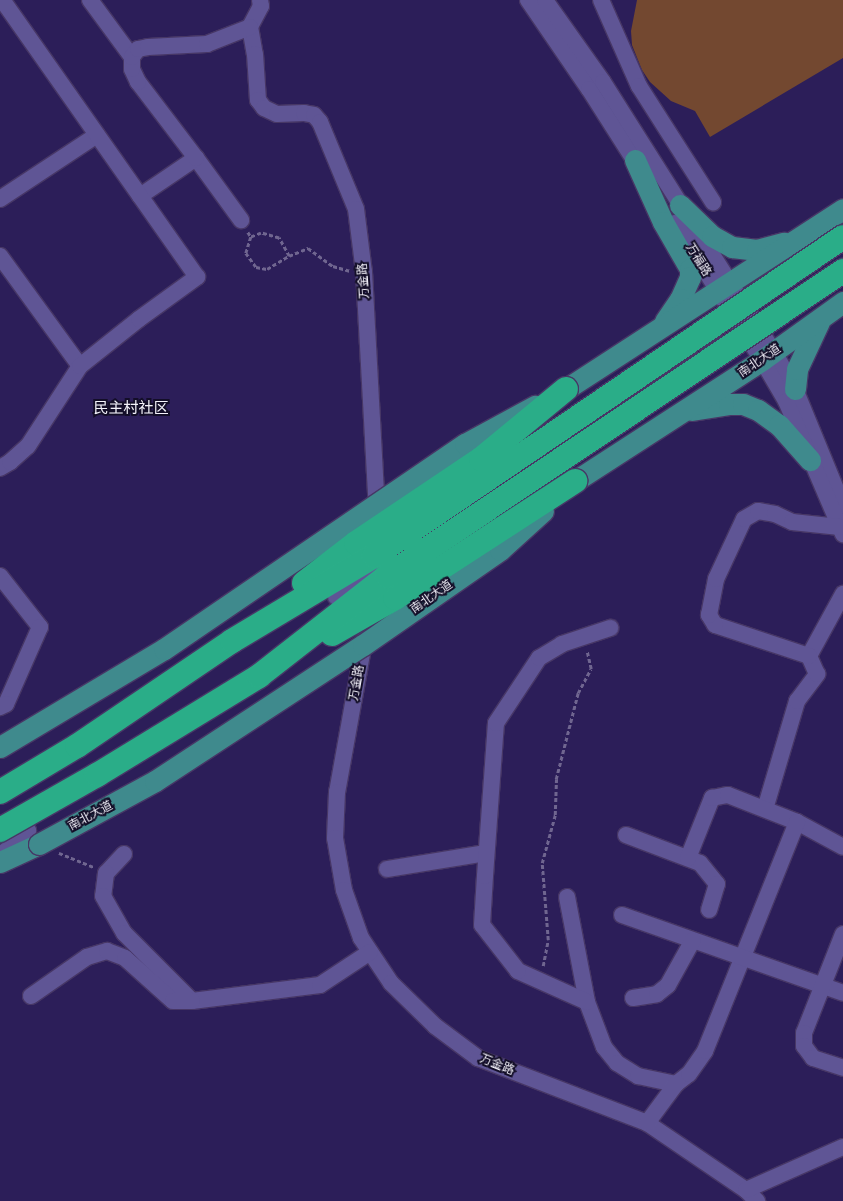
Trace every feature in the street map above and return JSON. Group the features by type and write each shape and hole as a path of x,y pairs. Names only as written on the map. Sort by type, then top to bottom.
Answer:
{"highway":[{"path":"0,792 77,746 232,641 374,556 843,237"},
{"path":"259,676 387,576 843,270"},
{"path":"232,641 356,542 481,459 566,389"},
{"path":"0,830 97,775 259,676 395,598 575,482"}],"main road":[{"path":"634,160 663,222 690,269 690,277 676,307 654,332"},
{"path":"680,205 712,236 732,247 757,250 799,239"},
{"path":"0,747 164,649 465,444 566,389 843,209"},
{"name":"南北大道","path":"0,862 34,838 155,781 363,645 500,550 575,482 768,356 843,302"},
{"path":"795,389 797,369 822,317"},
{"path":"684,412 729,404 743,404 758,410 779,425 810,460"}],"street":[{"path":"90,0 132,57 132,69 138,82 241,220"},
{"path":"132,57 138,49 207,44 250,27 261,6 260,0"},
{"name":"万福路","path":"528,0 589,88 634,160 724,288"},
{"name":"万福路","path":"545,0 603,82 680,205 743,328 795,389 843,506"},
{"path":"601,0 639,86 713,202"},
{"path":"0,468 28,446 80,366 139,319 197,277 3,1"},
{"name":"万金路","path":"250,27 255,54 258,100 264,108 277,114 304,113 314,115 324,130 356,209 364,272 379,561 337,792 335,838 344,890 361,938 397,989 435,1026 478,1058 647,1123 752,1195"},
{"path":"0,199 97,135"},
{"path":"140,196 196,158"},
{"path":"0,256 80,366"},
{"path":"379,561 334,594 743,328"},
{"name":"万福路","path":"768,356 810,460 842,531"},
{"path":"765,809 797,701 817,674 809,656 714,625 709,615 716,579 744,519 758,511 775,514 792,522 842,531"},
{"path":"0,576 40,627 6,704 0,707"},
{"path":"809,656 843,594"},
{"path":"586,1002 518,971 482,925 486,853 496,723 540,658 562,644 610,628"},
{"path":"688,858 712,798 728,796 797,822 843,847"},
{"path":"647,1123 676,1084 689,1074 705,1052 797,822"},
{"path":"626,835 700,862 717,884 709,910"},
{"path":"0,856 34,838"},
{"path":"387,869 486,853"},
{"path":"124,854 106,873 102,896 124,933 192,1001"},
{"path":"567,897 586,1002 604,1047 617,1063 638,1076 676,1084"},
{"path":"622,915 843,993"},
{"path":"843,934 804,1033 804,1046 813,1058 843,1068"},
{"path":"633,998 657,994 668,985 693,940"},
{"path":"31,996 88,957 107,951 125,958 173,1000 192,1001 320,985 370,952"},
{"path":"752,1195 843,1147"}],"path":[{"path":"289,256 280,238 261,233 251,236 246,253 256,267 266,269 308,248 333,266 364,272"},
{"path":"540,980 548,940 542,863 555,815 556,779 578,693 591,669 583,637"},
{"path":"34,838 106,873"}],"shaded area":[{"path":"637,0 843,0 843,58 710,137 695,111 671,101 650,82 642,70 632,45 631,31"}],"district":[{"name":"民主村社区","path":"131,409"}]}
